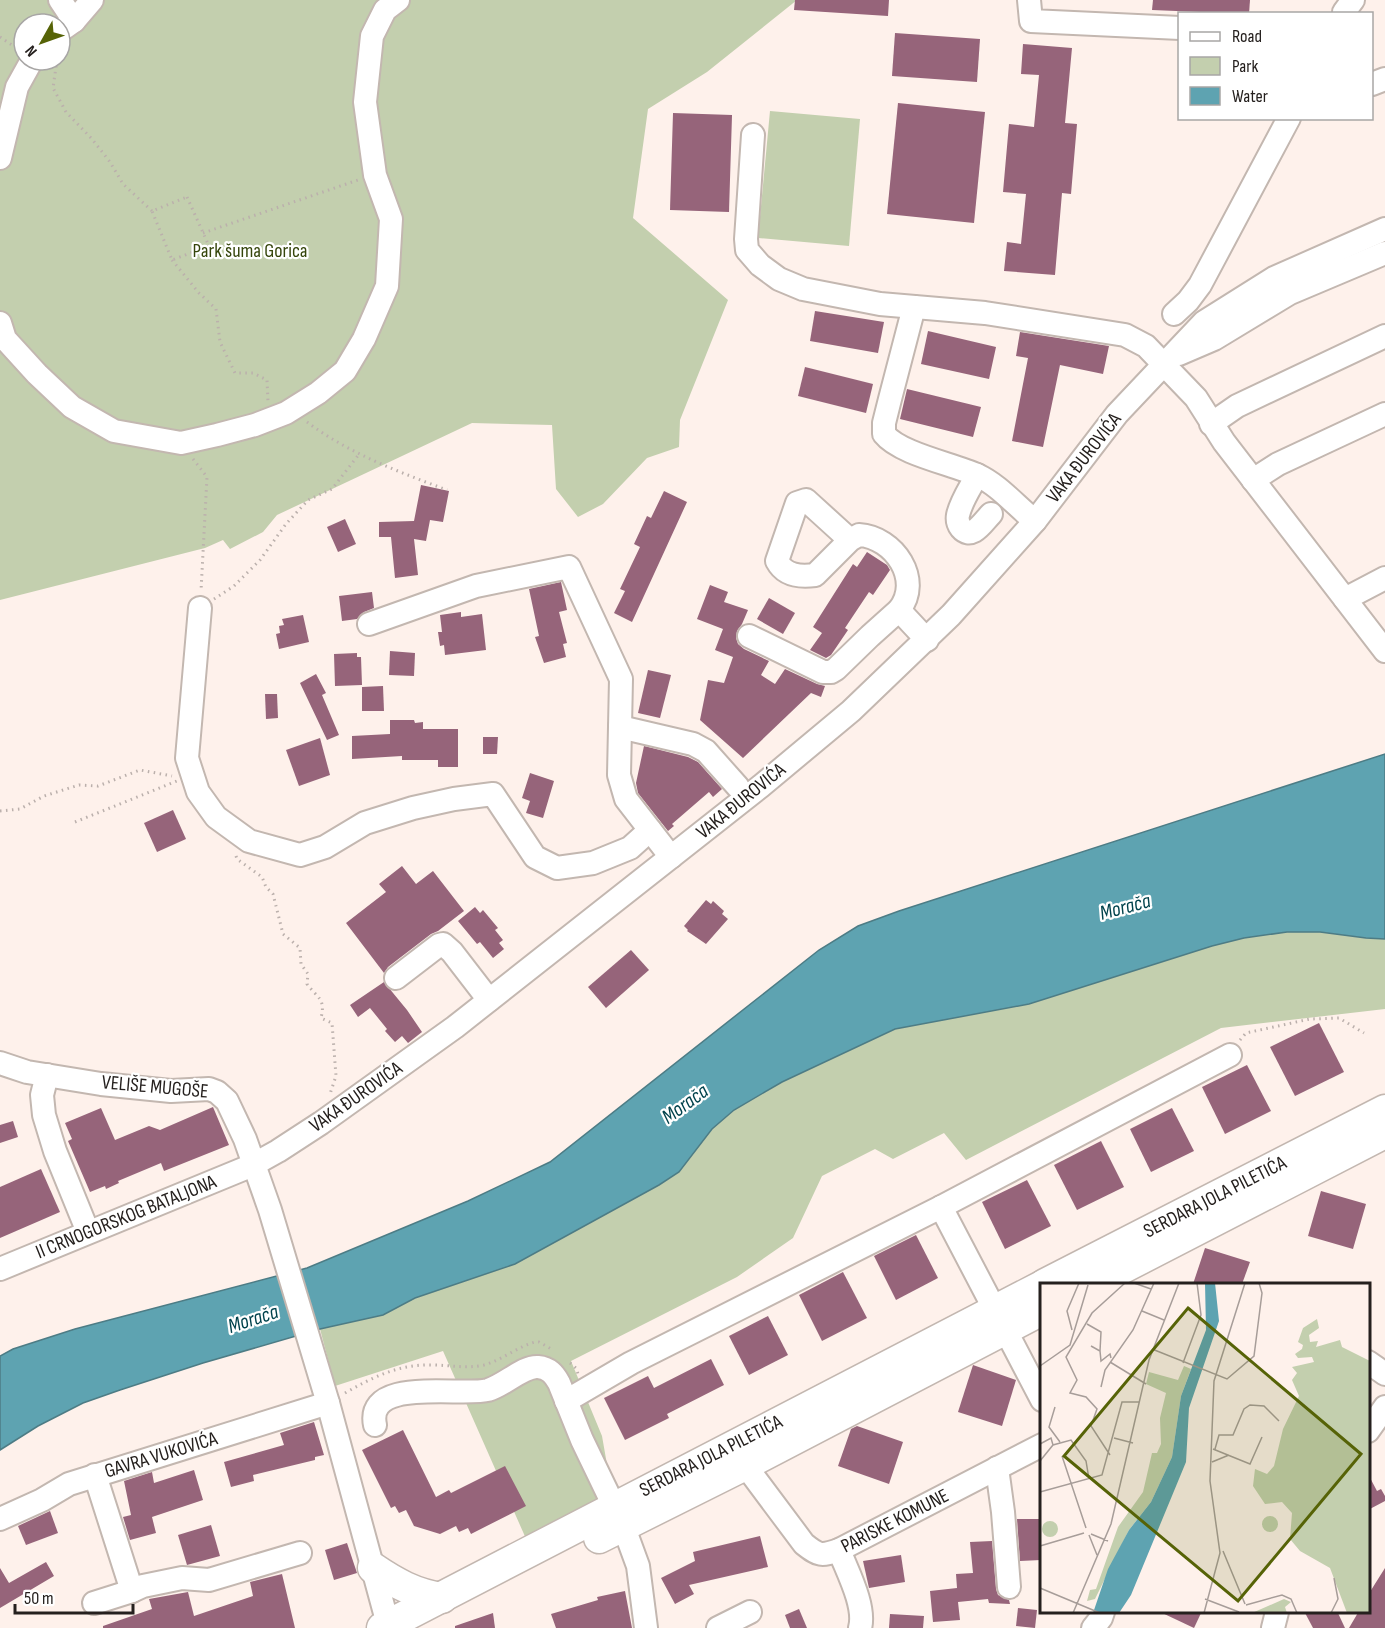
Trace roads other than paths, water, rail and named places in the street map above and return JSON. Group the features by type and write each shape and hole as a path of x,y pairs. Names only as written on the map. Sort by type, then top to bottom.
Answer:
{"main road":[{"name":"SERDARA JOLA PILETIĆA","path":"1047,1283 1385,1110"},
{"name":"SERDARA JOLA PILETIĆA","path":"1094,1283 1385,1133"},
{"name":"SERDARA JOLA PILETIĆA","path":"618,1516 746,1465 809,1432 1000,1320 1040,1287"},
{"name":"SERDARA JOLA PILETIĆA","path":"393,1627 454,1602 1000,1320 1040,1310"},
{"path":"373,1568 407,1589 454,1602"}],"street":[{"path":"72,21 92,0"},
{"path":"0,323 5,339 37,374 72,407 114,431 181,442 217,435 268,420 291,410 318,393 345,371 364,339 387,286 391,219 375,175 365,102 372,36 386,10 398,0"},
{"path":"1029,0 1031,21 1178,28"},
{"path":"0,158 17,87 25,72"},
{"path":"1174,314 1188,302 1200,285 1288,120"},
{"path":"753,135 746,239 747,250 760,265 779,279 803,289 880,304 985,313 1125,335 1146,346 1168,361 1196,398 1211,424 1385,651"},
{"name":"VAKA ĐUROVIĆA","path":"253,1165 321,1123 448,1032 671,857 851,711 951,615 1035,520 1117,414 1204,322 1274,278 1385,229"},
{"name":"VAKA ĐUROVIĆA","path":"1168,361 1214,339 1290,293 1385,253"},
{"path":"914,307 884,423 884,434 895,444 977,475 998,488 1035,520"},
{"path":"1211,424 1237,406 1385,336"},
{"path":"1253,480 1278,464 1385,414"},
{"path":"977,475 958,513 957,523 963,530 969,533 974,532 991,514"},
{"path":"749,636 823,672 831,672 898,610 904,601 909,582 908,572 894,553 878,539 860,535 850,540"},
{"path":"369,624 476,586 569,567 621,679 619,775 626,799 671,857"},
{"path":"1345,599 1385,578"},
{"path":"200,608 187,758 198,792 216,817 249,841 300,855 325,847 365,823 454,799 493,794 535,857 557,867 593,863 630,848 650,830"},
{"path":"898,610 927,640"},
{"path":"620,728 693,744 706,751 738,787"},
{"path":"396,978 443,944 452,952 489,1000"},
{"path":"575,1395 632,1363 941,1207 1230,1055"},
{"name":"VELIŠE MUGOŠE","path":"0,1063 16,1069 47,1075 163,1091 200,1089 217,1092 227,1101 245,1139 267,1203 326,1397 373,1568 393,1627"},
{"path":"47,1075 42,1095 44,1115 88,1232"},
{"name":"II CRNOGORSKOG BATALJONA","path":"0,1269 253,1165"},
{"path":"941,1207 1040,1398"},
{"path":"1370,1363 1385,1374"},
{"path":"375,1425 374,1416 378,1405 391,1396 417,1392 483,1391 505,1383 526,1369 536,1367 548,1369 575,1395 638,1566 646,1628"},
{"name":"GAVRA VUKOVIĆA","path":"0,1519 42,1500 69,1484 326,1397"},
{"path":"1370,1428 1385,1407"},
{"name":"PARISKE KOMUNE","path":"746,1465 804,1544 814,1553 822,1555 839,1550 1040,1446"},
{"path":"997,1468 1009,1587"},
{"path":"95,1475 132,1591"},
{"path":"839,1550 858,1599 863,1619 860,1628"},
{"path":"94,1603 143,1586 182,1578 208,1580 300,1553"},
{"path":"718,1628 750,1612"},
{"path":"1093,1628 1102,1613"},
{"path":"1273,1628 1277,1613"}],"water":[{"name":"Morača","path":"1385,754 1385,939 1320,932 1287,932 1244,938 1029,1004 895,1029 782,1082 734,1110 712,1129 679,1172 515,1264 415,1298 383,1315 320,1329 203,1363 83,1403 38,1426 0,1450 0,1356 13,1349 75,1329 307,1268 468,1201 550,1162 819,950 858,926"}],"park label":[{"name":"Park šuma Gorica","path":"250,251"}]}
